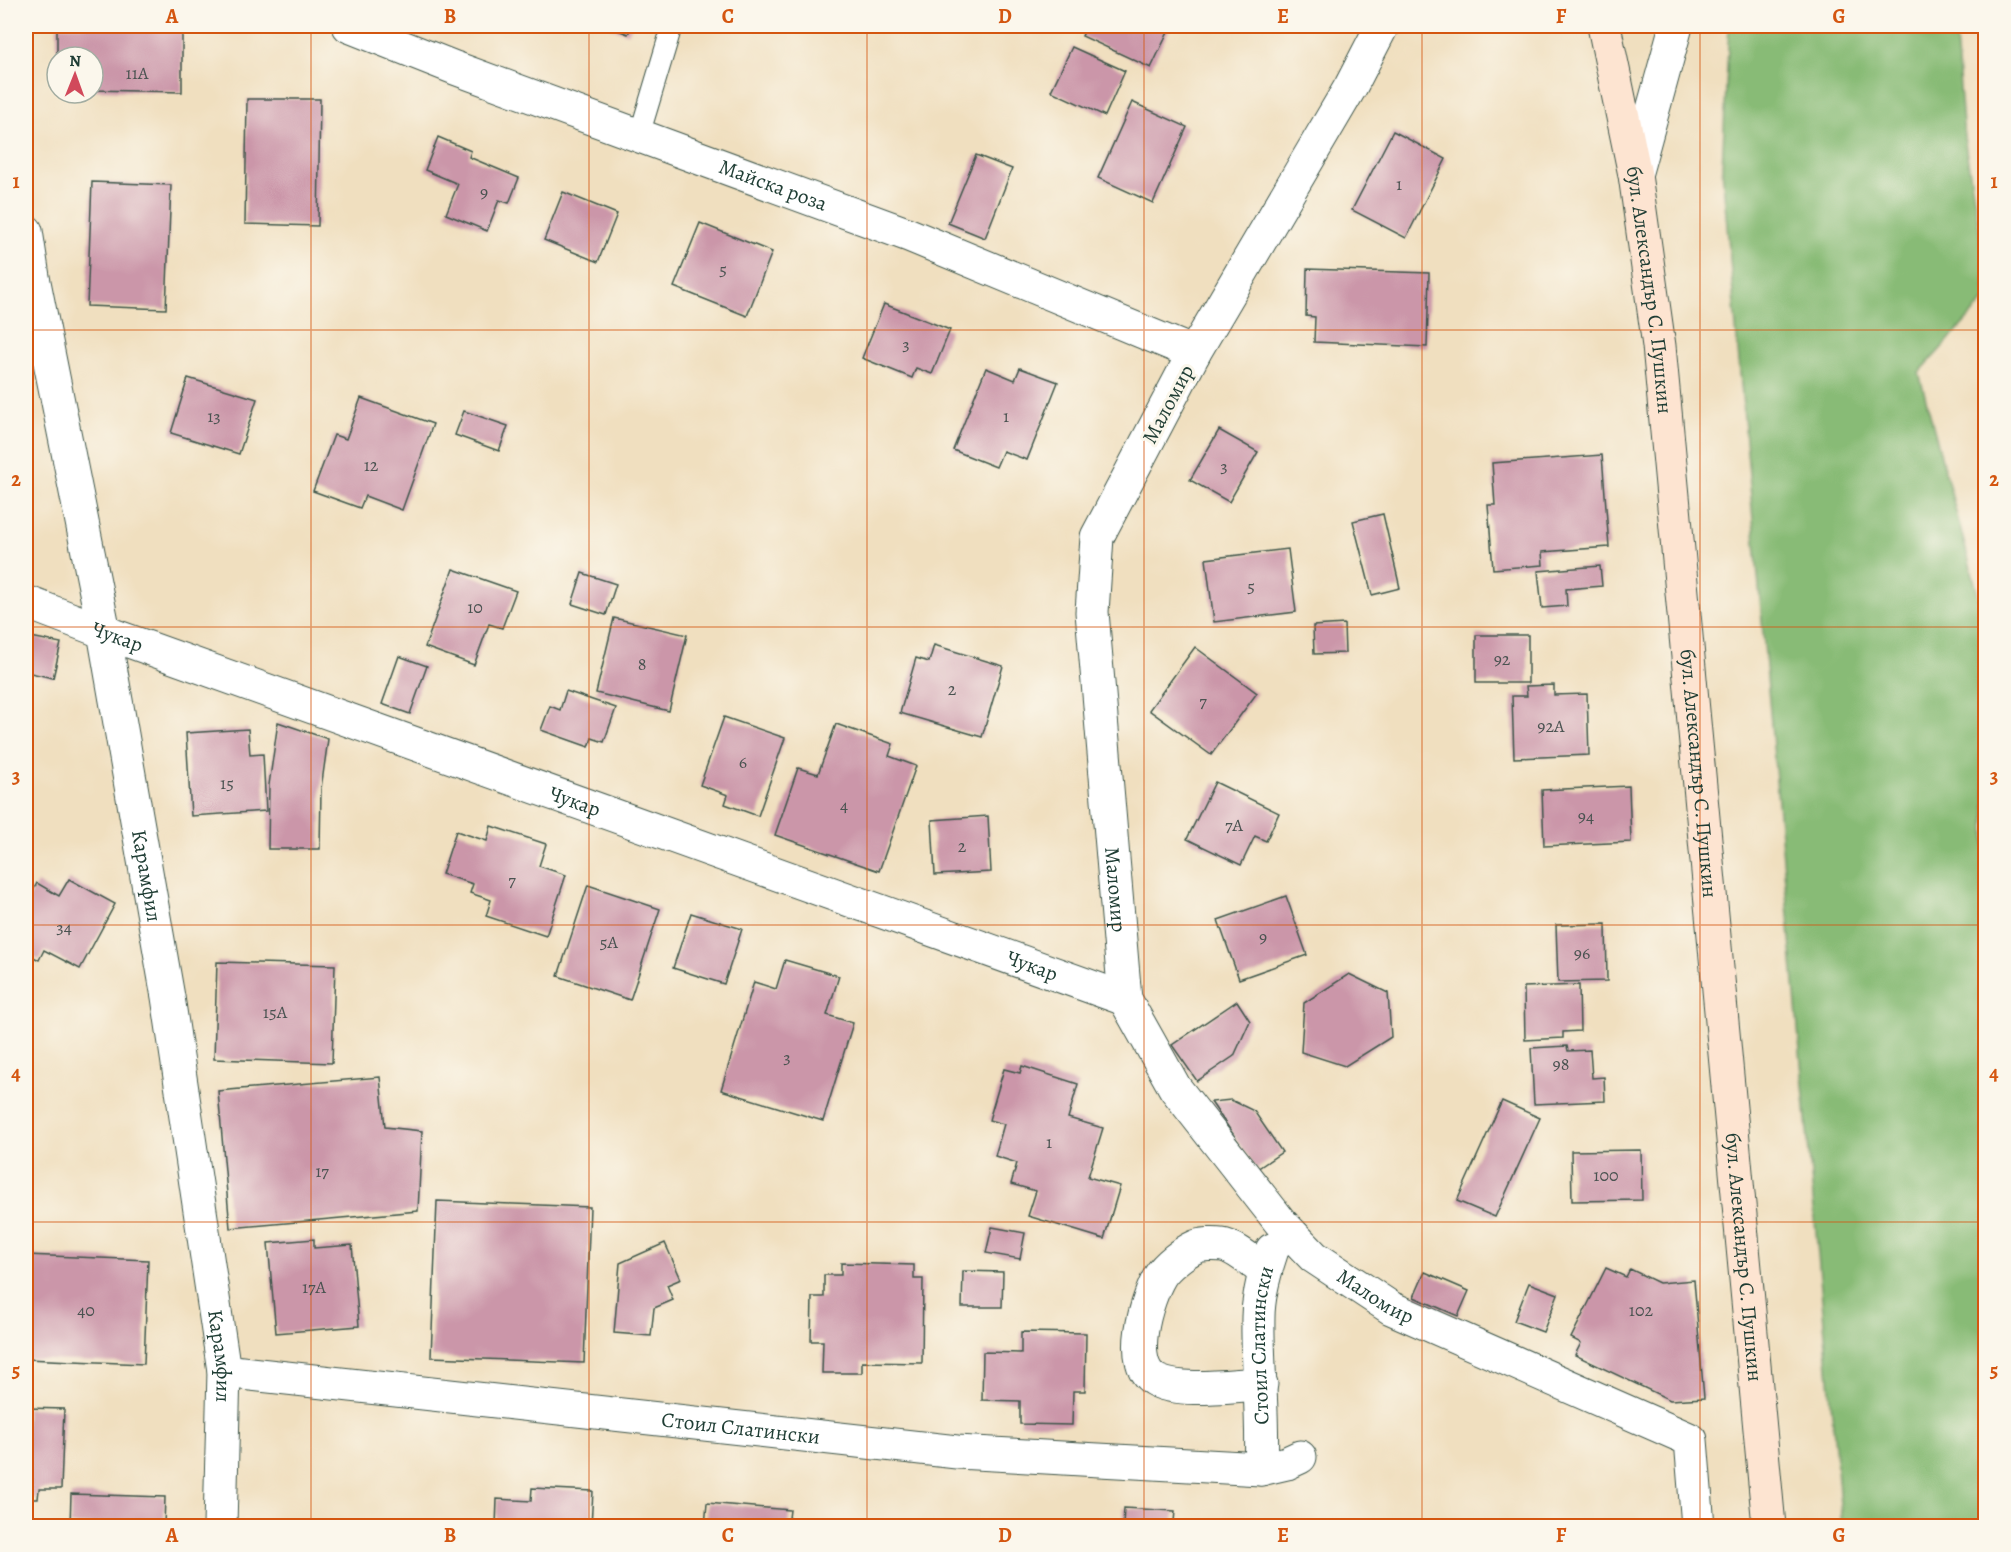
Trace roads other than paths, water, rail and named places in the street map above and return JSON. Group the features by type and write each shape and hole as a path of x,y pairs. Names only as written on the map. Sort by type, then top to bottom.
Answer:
{"main road":[{"name":"бул. Александър С. Пушкин","path":"1604,26 1635,175 1659,346 1769,1527"}],"street":[{"name":"Майска роза","path":"349,26 455,68 909,235 1194,353"},
{"name":"Маломир","path":"1382,26 1351,86 1194,353 1097,537 1092,612 1125,999 1175,1088 1281,1223 1314,1257 1391,1308 1691,1440 1698,1527"},
{"path":"1635,175 1676,26"},
{"name":"Карамфил","path":"26,231 33,277 104,632 168,997 224,1371 220,1527"},
{"name":"Чукар","path":"26,602 1125,999"},
{"name":"Стоил Слатински","path":"1261,1469 1263,1438 1258,1315 1265,1271 1281,1223"},
{"path":"1261,1384 1179,1387 1155,1380 1144,1369 1140,1348 1144,1316 1161,1275 1179,1258 1197,1246 1224,1245 1265,1271"},
{"name":"Стоил Слатински","path":"224,1371 957,1452 1261,1469 1287,1463 1299,1456"}],"lane":[{"path":"639,136 672,26"}]}
